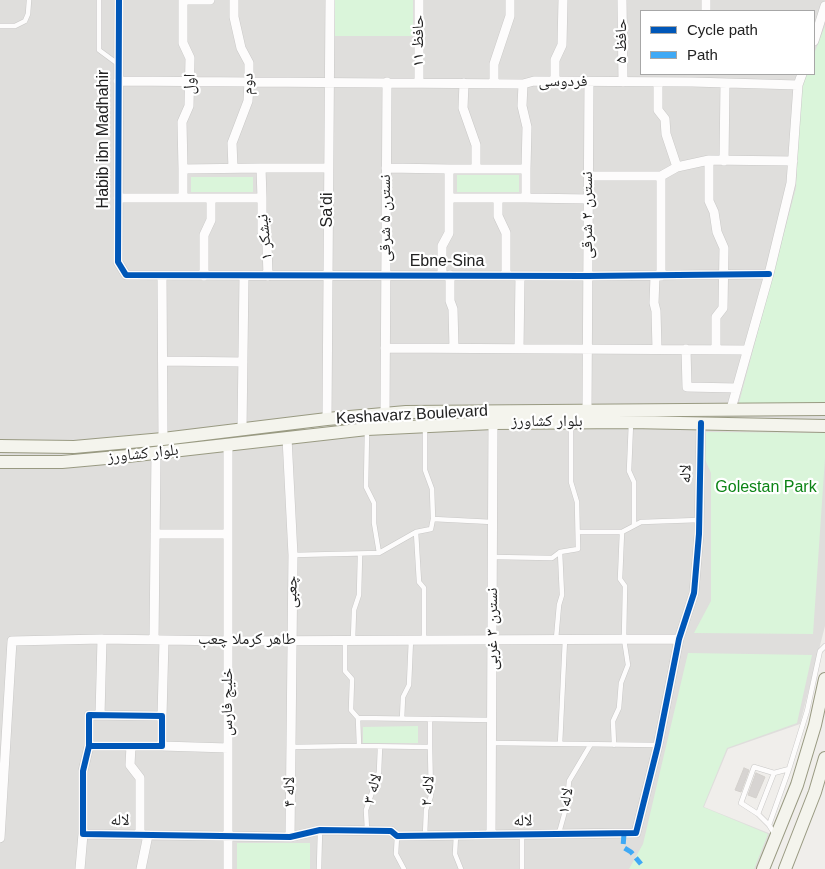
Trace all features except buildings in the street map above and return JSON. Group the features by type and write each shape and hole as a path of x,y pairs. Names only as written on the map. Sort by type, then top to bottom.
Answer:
{"main road":[{"name":"Keshavarz Boulevard","path":"0,446 74,447 406,412 588,409 825,409"},
{"name":"بلوار کشاورز","path":"0,462 62,462 367,429 493,422 631,422 825,426"},
{"path":"763,869 797,785 815,725 825,679"},
{"path":"785,869 815,792 825,758"}],"street":[{"name":"Habib ibn Madhahir","path":"119,0 118,262 126,275"},
{"path":"183,0 210,0"},
{"name":"اول","path":"183,0 183,43 190,58 189,106 182,122 184,198"},
{"name":"دوم","path":"233,168 232,143 248,101 249,81 249,63 241,48 234,16 234,0"},
{"name":"Sa'di","path":"326,419 330,0"},
{"name":"حافظ ۱۱","path":"419,0 419,82"},
{"path":"494,84 494,64 510,16 510,0"},
{"path":"555,81 555,60 562,45 563,0"},
{"name":"حافظ ۵","path":"622,0 623,82"},
{"path":"815,38 825,6"},
{"path":"731,409 791,183 798,86 802,75"},
{"name":"فردوسی","path":"118,81 329,81 523,84 534,81 658,82 692,78 725,83 798,86"},
{"name":"نسترن ۵ شرقی","path":"385,414 387,82"},
{"name":"نسترن ۲ شرقی","path":"588,409 589,82"},
{"path":"658,82 658,110 665,119 666,134 677,167"},
{"path":"464,83 464,108 476,146 476,169"},
{"path":"724,161 725,83"},
{"path":"523,84 522,106 527,127 526,198"},
{"path":"589,176 661,176 677,167 709,160 793,161"},
{"path":"709,160 709,201 714,212 717,232 724,248 723,308 716,317 716,349"},
{"path":"183,168 328,168"},
{"name":"نیشکر ۱","path":"261,168 262,232 267,245 268,276"},
{"path":"386,168 526,170"},
{"path":"449,168 449,233 442,246 450,301 453,309 454,348"},
{"path":"657,348 654,303 658,276 661,176"},
{"path":"118,198 262,198"},
{"path":"204,276 204,235 211,220 211,198"},
{"path":"449,198 589,199"},
{"path":"498,198 498,216 506,232 506,276"},
{"name":"Ebne-Sina","path":"126,275 658,276 768,274"},
{"path":"162,276 163,439"},
{"path":"242,430 244,276"},
{"path":"518,348 520,276"},
{"path":"385,348 748,350"},
{"path":"686,349 687,388 737,388"},
{"path":"163,361 243,362"},
{"name":"نسترن ۳ غربی","path":"491,835 493,422"},
{"name":"لاله","path":"83,834 290,837 320,830 391,830 398,836 636,833 658,745 679,639 694,593 699,520 701,423"},
{"name":"چعبی","path":"287,438 293,555 290,747"},
{"name":"خلیج فارس","path":"228,444 228,869"},
{"path":"156,453 155,534 162,746"},
{"path":"155,534 228,534"},
{"path":"100,715 102,639"},
{"name":"طاهر کرملا چعب","path":"0,838 12,641 102,639 228,641 679,639"},
{"path":"80,869 83,834 83,771 89,746 89,716 162,716"},
{"path":"89,746 228,748"},
{"path":"131,746 130,765 140,778 144,835 141,869"},
{"name":"لاله ۴","path":"290,747 290,837"}],"lane":[{"path":"0,26 15,26 25,21 28,14 29,0"},
{"path":"98,0 99,50 118,65"},
{"path":"493,557 552,558 560,552 578,549 577,502 571,482 571,422"},
{"path":"631,422 629,471 634,482 634,526"},
{"path":"293,555 360,555 379,553 416,532 431,530 433,519 432,489 425,470 425,426"},
{"path":"367,429 366,487 374,502 374,523 379,553"},
{"path":"433,519 494,522"},
{"path":"579,532 622,532 641,522 699,520"},
{"path":"416,532 419,582 424,588 424,639"},
{"path":"614,745 613,722 619,708 621,683 628,665 624,639 625,586 620,579 622,532"},
{"path":"560,552 562,595 558,605 561,639 560,744"},
{"path":"359,746 358,718 351,710 352,680 345,671 354,610 359,595 360,555"},
{"path":"402,719 403,697 409,685 411,640"},
{"path":"769,825 807,712 820,651 825,646"},
{"path":"358,718 492,720"},
{"name":"لاله ۲","path":"425,836 426,810 431,796 430,719"},
{"path":"492,743 658,745"},
{"name":"لاله۱","path":"559,834 567,804 569,781 591,744"},
{"path":"290,747 430,747"},
{"name":"لاله ۳","path":"367,830 366,810 379,772 380,747"},
{"path":"776,836 769,825 758,814 740,803 754,767 774,773 789,769"},
{"path":"758,814 774,773"},
{"path":"319,869 320,830"},
{"path":"456,835 455,854 461,869"},
{"path":"522,835 522,869"},
{"path":"398,836 396,854 404,869"}],"shaded area":[{"path":"0,0 825,0 825,626 800,724 728,749 704,807 771,834 756,869 0,869"}],"green space":[{"path":"335,0 413,0 413,36 335,36"},
{"path":"825,26 825,403 739,403 796,188 801,86 806,75 815,75 815,51"},
{"path":"457,175 519,175 519,192 457,192"},
{"path":"191,177 253,177 253,192 191,192"},
{"name":"Golestan Park","path":"704,432 825,433 813,634 694,633 711,601 711,473 703,455"},
{"path":"688,653 812,655 797,723 727,748 703,807 768,834 754,869 629,869 643,844"},
{"path":"418,726 418,743 363,743 363,727"},
{"path":"237,843 310,843 310,869 237,869"}],"marked path":[{"path":"624,834 623,847 631,852 641,864"}],"cycle path":[{"path":"119,0 118,262 126,275 588,276 769,274"},
{"path":"89,746 162,746 162,716 89,715 89,746 83,771 83,834 290,837 320,830 391,831 397,836 636,833 658,745 679,639 694,593 699,534 701,423"}]}
